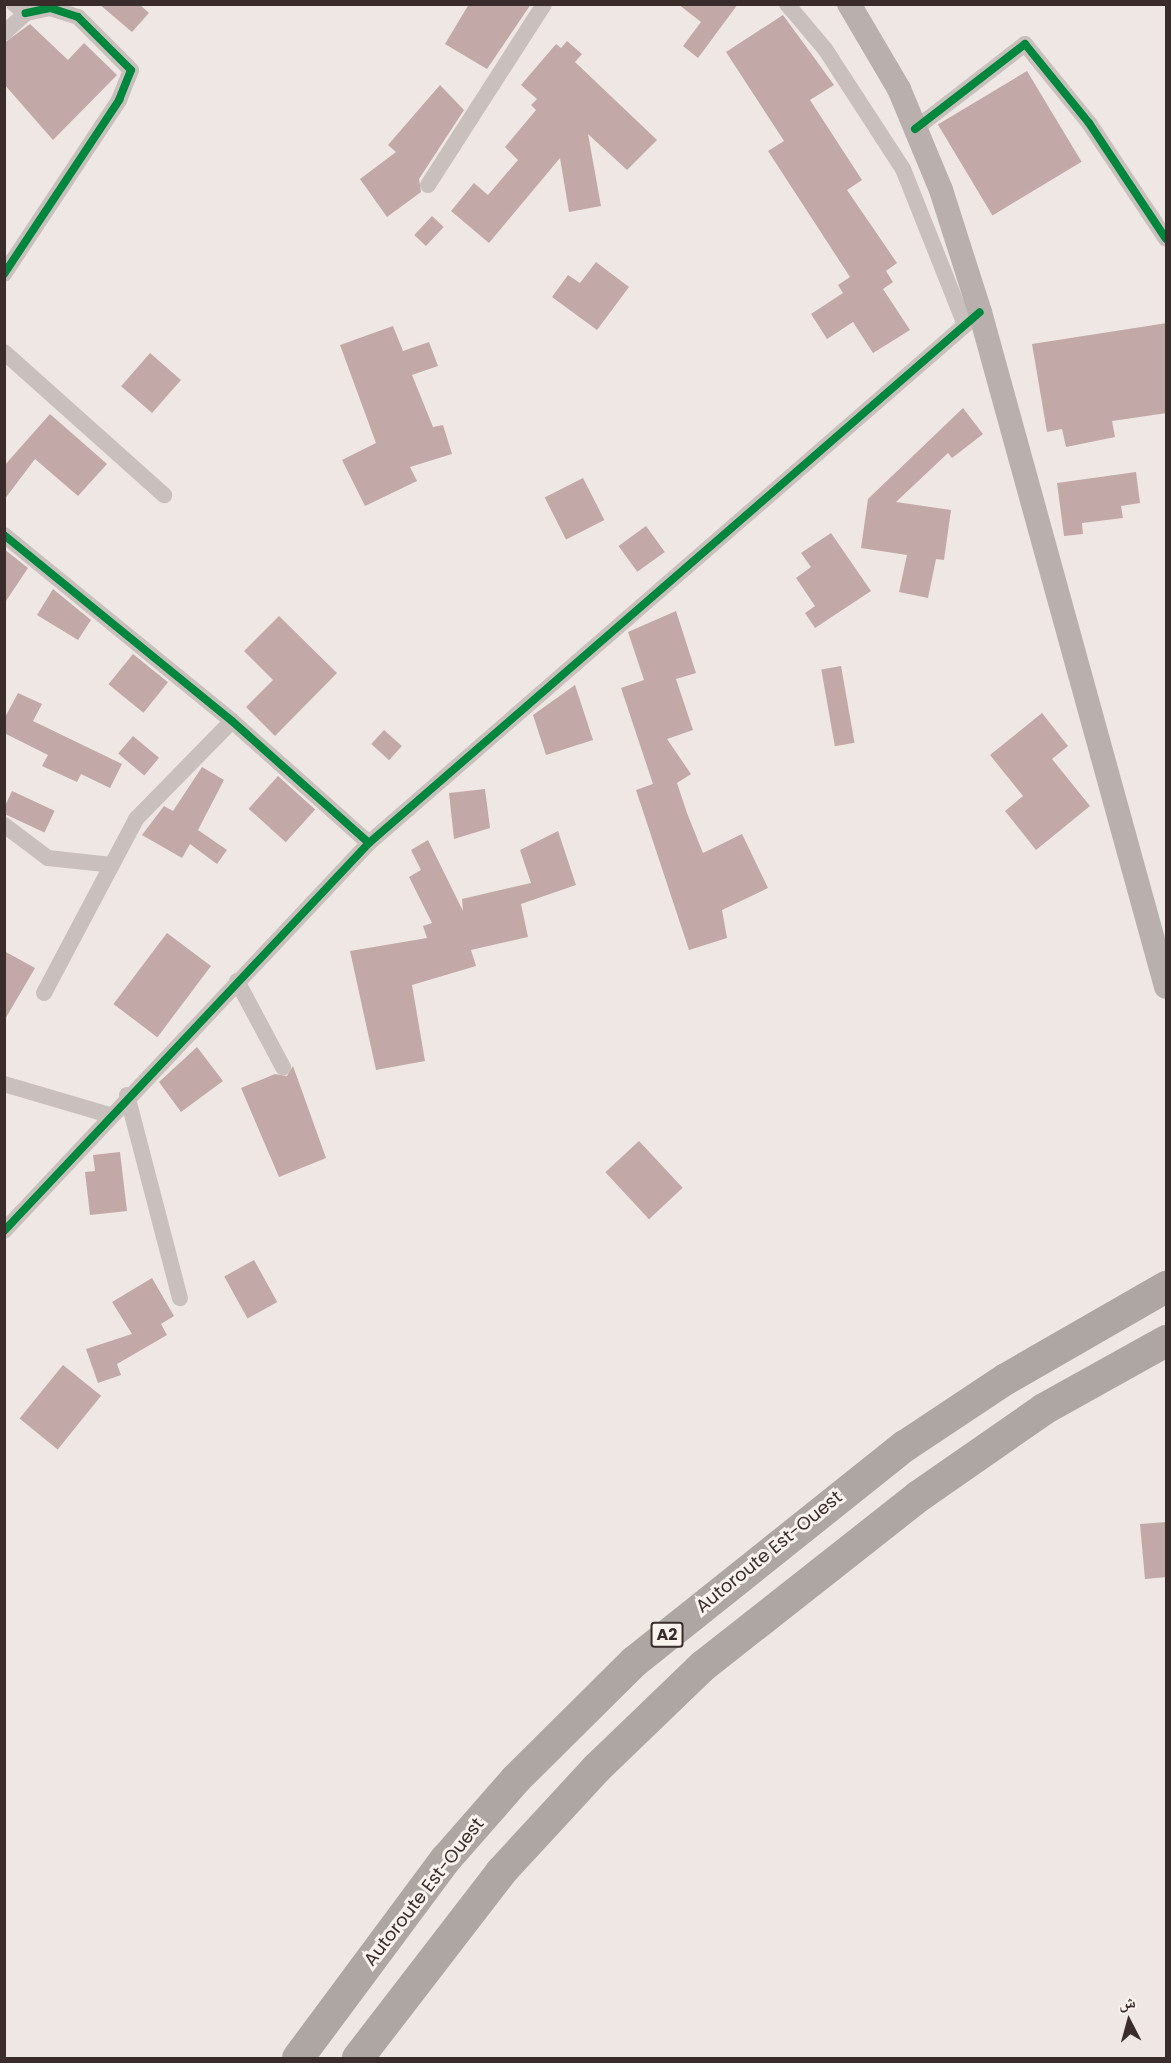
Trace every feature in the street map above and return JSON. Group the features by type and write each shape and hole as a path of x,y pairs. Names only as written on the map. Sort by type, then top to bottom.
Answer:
{"highway":[{"name":"Autoroute Est-Ouest","path":"298,2058 446,1859 516,1779 634,1662 905,1446 1125,1309 1167,1287"},
{"name":"A2","path":"358,2058 501,1872 597,1768 703,1666 919,1496 1044,1409 1158,1345"}],"main road":[{"path":"849,4 915,129 973,318 1167,987"}],"street":[{"path":"428,185 544,4"},
{"path":"4,1231 109,1115 369,843 973,318 903,169 825,49 787,4"},
{"path":"4,33 20,9 50,8 78,17 131,70 119,100 4,274"},
{"path":"915,129 1025,44 1089,123 1167,239"},
{"path":"4,352 164,495"},
{"path":"4,535 232,720 369,843"},
{"path":"44,993 136,819 232,720"},
{"path":"4,825 48,858 112,865"},
{"path":"237,981 283,1067"},
{"path":"4,1103 10,1087 109,1115"},
{"path":"128,1095 180,1298"}],"building":[{"path":"99,4 139,4 149,13 132,32"},
{"path":"469,4 531,4 487,69 445,44"},
{"path":"678,4 738,4 698,58 683,46 701,22"},
{"path":"783,15 834,85 810,100 862,180 847,190 897,263 886,271 893,282 883,289 910,330 873,353 853,322 827,339 811,314 843,293 838,285 850,277 768,151 784,141 726,52"},
{"path":"30,24 68,60 84,43 117,75 53,140 4,84 4,43"},
{"path":"567,41 582,54 575,62 657,140 627,170 588,134 601,206 569,212 560,158 489,243 451,211 474,183 488,195 518,160 505,147 536,110 531,105 537,99 521,85 556,44 561,48"},
{"path":"1027,71 1082,162 992,215 938,125"},
{"path":"440,85 464,110 419,179 421,192 387,217 360,179 396,152 388,145"},
{"path":"432,216 444,227 426,246 414,235"},
{"path":"596,262 629,287 597,330 552,297 568,275 580,283"},
{"path":"1167,323 1167,413 1112,421 1115,437 1066,447 1062,429 1047,432 1032,344"},
{"path":"393,326 403,351 429,342 438,366 412,375 433,427 443,425 452,454 410,467 417,481 365,506 342,460 376,443 340,345"},
{"path":"150,353 181,380 152,413 121,386"},
{"path":"963,408 983,434 952,458 948,453 896,502 951,510 944,560 936,559 928,598 899,592 907,555 861,548 868,499"},
{"path":"50,414 107,464 78,496 35,459 4,500 4,466"},
{"path":"1136,472 1140,503 1121,506 1123,518 1082,523 1083,534 1064,536 1057,483"},
{"path":"583,478 604,520 566,539 545,498"},
{"path":"646,526 665,552 637,572 618,546"},
{"path":"831,533 871,591 815,628 805,613 815,606 796,578 811,567 801,553"},
{"path":"4,549 28,568 4,604"},
{"path":"53,589 91,620 78,640 37,615"},
{"path":"676,611 696,673 676,679 693,730 667,739 691,774 677,783 703,853 742,834 768,888 722,910 727,938 689,950 636,790 653,784 621,688 644,680 628,632"},
{"path":"279,616 337,673 275,736 246,707 273,680 244,651"},
{"path":"133,654 168,682 143,713 108,684"},
{"path":"841,666 855,743 835,746 821,669"},
{"path":"575,685 593,740 546,755 533,715"},
{"path":"18,693 42,704 33,721 122,764 110,788 81,774 77,782 42,766 48,755 4,733 4,719"},
{"path":"1042,713 1068,746 1052,759 1090,806 1036,850 1005,811 1023,796 990,755"},
{"path":"384,730 402,746 389,760 371,744"},
{"path":"133,736 159,758 144,775 118,754"},
{"path":"202,767 224,780 198,830 227,850 217,864 190,844 182,858 142,835 164,806 173,811"},
{"path":"278,776 315,809 286,842 249,809"},
{"path":"485,789 490,828 454,839 449,793"},
{"path":"12,791 55,811 44,833 4,814 4,808"},
{"path":"558,831 576,885 521,904 528,937 471,950 476,966 412,985 425,1061 376,1070 350,951 427,938 423,926 432,923 409,877 421,870 411,850 428,840 463,911 462,899 531,883 520,850"},
{"path":"167,933 211,966 157,1037 113,1004"},
{"path":"4,951 35,968 4,1021"},
{"path":"197,1047 223,1081 181,1112 159,1082"},
{"path":"293,1066 326,1158 279,1177 241,1088 275,1074 287,1076"},
{"path":"639,1141 683,1188 649,1219 605,1172"},
{"path":"120,1152 127,1211 90,1215 85,1172 95,1171 93,1155"},
{"path":"254,1260 277,1302 248,1318 224,1276"},
{"path":"152,1278 174,1316 161,1324 167,1335 117,1364 121,1375 98,1383 86,1349 132,1334 112,1302"},
{"path":"63,1365 101,1396 58,1449 20,1419"},
{"path":"1167,1522 1167,1577 1145,1579 1140,1524"}],"cycle path":[{"path":"4,274 119,100 131,70 78,17 50,8 26,13"},
{"path":"915,129 1025,44 1089,123 1166,239"},
{"path":"4,1231 369,843 980,312"},
{"path":"4,535 232,721 369,843"}]}
